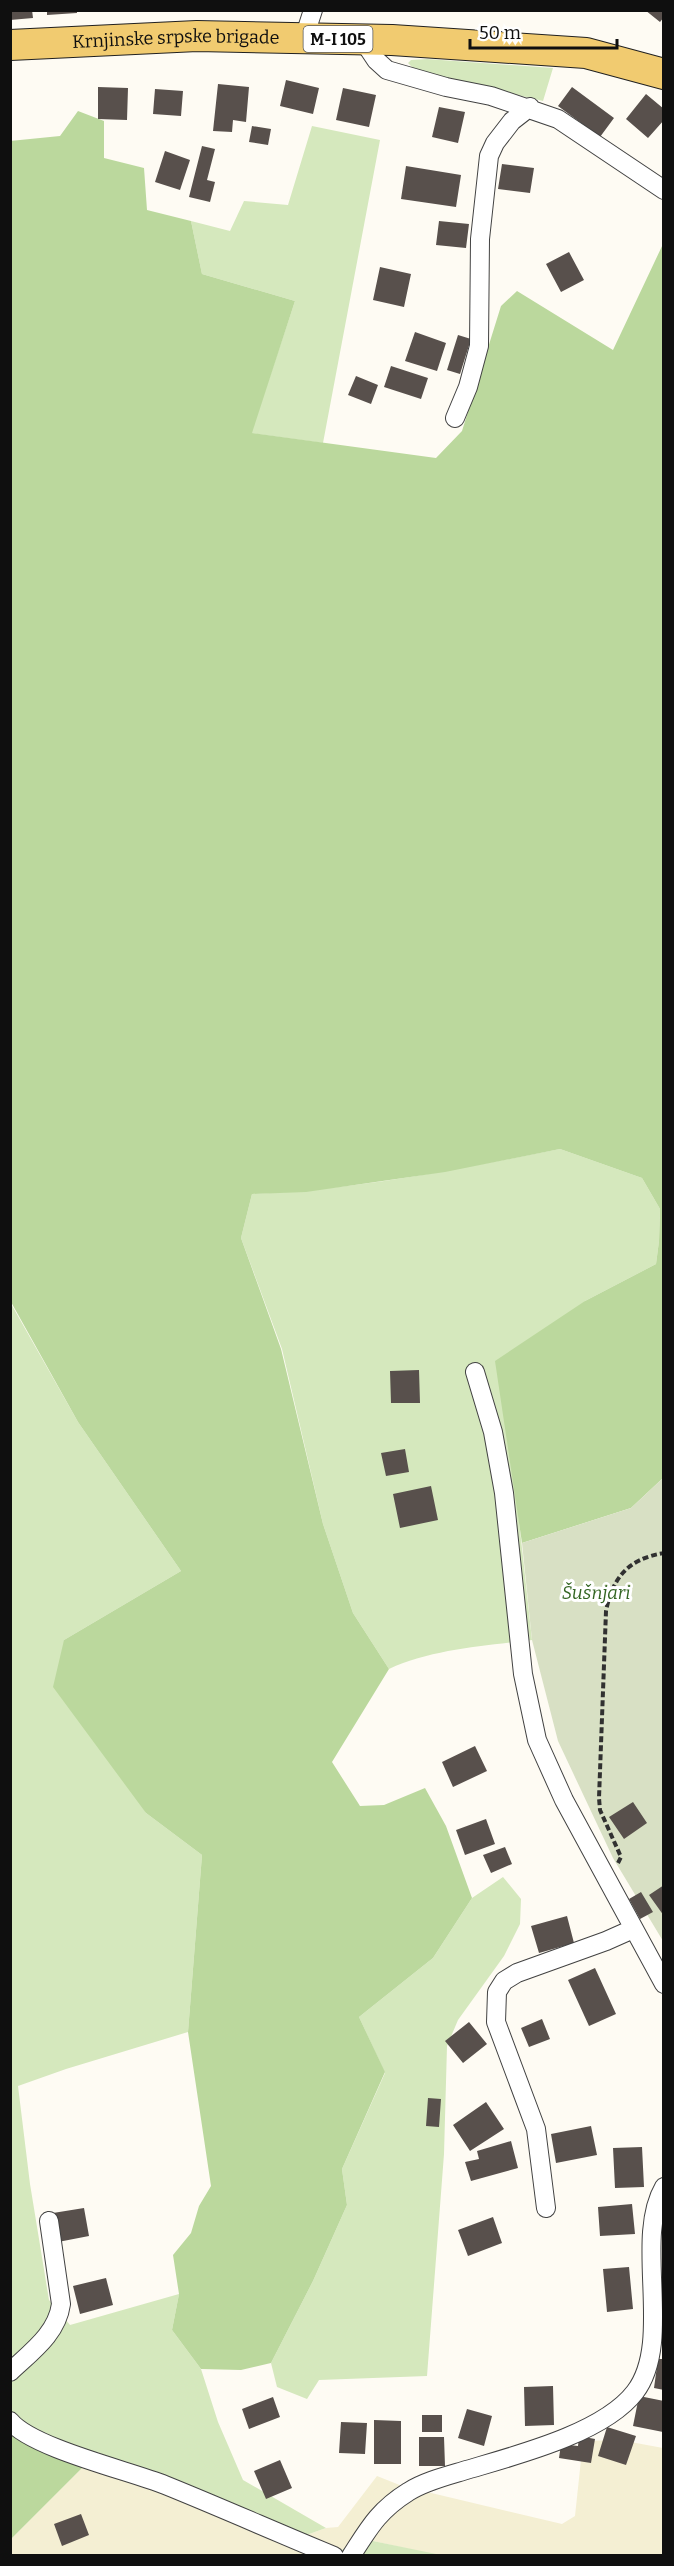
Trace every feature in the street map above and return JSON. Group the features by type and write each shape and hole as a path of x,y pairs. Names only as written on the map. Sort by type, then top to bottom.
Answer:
{"main road":[{"name":"Krnjinske srpske brigade","path":"10,45 197,36 308,24 368,40 586,53 663,74"}],"street":[{"path":"368,40 368,48 387,70 530,107 558,119 663,190"},
{"path":"455,418 468,387 479,346 480,239 489,156 495,143 512,121 530,107"},
{"path":"476,1372 493,1432 504,1493 523,1674 537,1740 564,1800 663,1984"},
{"path":"546,2208 536,2128 495,2022 497,1992 504,1981 517,1973 633,1929"},
{"path":"351,2556 378,2514 409,2490 551,2443 588,2427 617,2410 635,2392 646,2373 652,2346 653,2230 659,2196 663,2187"},
{"path":"10,2372 51,2332 59,2318 61,2304 49,2221"},
{"path":"10,2421 16,2429 36,2440 163,2485 334,2556"}],"path":[{"path":"603,1874 615,1867 621,1857 600,1810 599,1798 606,1611 610,1590 623,1571 644,1556 663,1553"}],"shaded area":[{"path":"620,2440 663,2448 663,2555 441,2556 373,2541 311,2556 11,2556 11,2539 98,2452 200,2508 298,2538 326,2528 338,2527 377,2476 402,2486 562,2524 575,2516 583,2441"}],"green space":[{"path":"427,59 553,68 543,101 416,71 408,63 411,60"},
{"path":"78,111 104,121 104,158 144,168 147,210 191,221 202,274 295,301 252,433 436,458 462,431 501,306 517,291 613,350 663,244 663,1478 631,1508 522,1543 495,1361 585,1301 656,1264 660,1209 642,1178 560,1149 445,1172 306,1192 252,1194 241,1238 281,1349 323,1524 353,1613 389,1669 332,1762 360,1806 384,1805 425,1788 446,1826 472,1898 433,1958 359,2017 385,2072 342,2169 347,2205 313,2281 271,2363 241,2370 201,2369 172,2330 179,2294 173,2255 191,2233 199,2206 211,2186 188,2032 202,1855 146,1813 53,1687 64,1640 181,1571 78,1422 11,1302 10,141 60,136"},
{"path":"312,126 380,140 323,443 251,433 295,301 202,274 191,221 230,231 244,201 288,205"},
{"path":"560,1149 642,1178 660,1209 656,1264 585,1301 516,1493 532,1640 441,1653 389,1669 353,1613 323,1524 282,1349 241,1238 252,1194 368,1183"},
{"path":"10,1302 78,1422 181,1571 64,1640 146,1813 202,1855 188,2032 18,2086 30,2184 49,2300 70,2325 179,2294 172,2330 201,2369 218,2422 243,2480 326,2528 298,2538 200,2508 98,2452 11,2428"},
{"name":"Šušnjari","path":"663,1478 663,1941 613,1858 558,1741 532,1640 522,1543 631,1508"},
{"path":"503,1877 521,1899 520,1924 504,1956 458,2020 447,2046 444,2154 427,2376 319,2380 307,2399 277,2387 271,2363 313,2281 347,2205 342,2169 385,2073 359,2017 433,1958 472,1898"},
{"path":"11,2428 98,2452 11,2539"},
{"path":"373,2541 441,2555 311,2556"}],"building":[{"path":"10,10 32,10 33,18 10,20"},
{"path":"47,10 77,10 77,13 47,15"},
{"path":"645,10 664,10 664,17 660,22"},
{"path":"286,80 319,88 313,114 280,106"},
{"path":"218,84 249,87 246,122 233,120 232,132 213,131"},
{"path":"98,87 128,88 127,120 98,119"},
{"path":"572,87 614,118 600,137 558,106"},
{"path":"343,88 376,95 369,127 336,120"},
{"path":"155,89 183,91 181,116 153,114"},
{"path":"646,94 664,109 664,120 648,138 626,119"},
{"path":"439,107 465,112 458,143 432,137"},
{"path":"252,126 271,129 268,145 249,142"},
{"path":"202,146 215,149 207,180 215,182 210,202 189,197"},
{"path":"165,151 190,160 180,190 155,182"},
{"path":"502,164 534,168 530,193 498,189"},
{"path":"406,166 461,175 456,207 401,199"},
{"path":"439,221 469,224 466,248 436,245"},
{"path":"569,252 584,280 561,292 546,264"},
{"path":"380,267 411,274 404,307 373,300"},
{"path":"415,332 446,343 437,371 405,361"},
{"path":"458,335 471,339 460,374 447,370"},
{"path":"391,366 428,378 421,399 384,387"},
{"path":"356,376 378,385 371,404 348,395"},
{"path":"419,1370 420,1403 391,1403 390,1371"},
{"path":"405,1449 409,1472 386,1476 381,1453"},
{"path":"431,1486 438,1520 400,1528 393,1494"},
{"path":"475,1746 487,1771 453,1787 442,1762"},
{"path":"633,1802 647,1823 624,1839 609,1817"},
{"path":"486,1819 495,1844 465,1855 456,1830"},
{"path":"505,1847 512,1864 491,1873 483,1855"},
{"path":"664,1885 664,1916 649,1895"},
{"path":"641,1892 653,1912 640,1919 629,1899"},
{"path":"567,1916 574,1943 539,1953 531,1926"},
{"path":"595,1968 616,2014 589,2026 568,1980"},
{"path":"542,2019 550,2039 529,2047 521,2028"},
{"path":"469,2022 487,2044 463,2063 445,2041"},
{"path":"428,2098 441,2099 439,2127 426,2126"},
{"path":"486,2102 504,2129 470,2151 453,2125"},
{"path":"591,2126 597,2155 556,2163 551,2134"},
{"path":"511,2141 518,2168 471,2181 465,2162 479,2159 477,2151"},
{"path":"642,2147 644,2187 615,2188 613,2148"},
{"path":"632,2204 635,2234 600,2236 598,2207"},
{"path":"84,2208 89,2236 58,2242 53,2213"},
{"path":"493,2217 502,2243 468,2256 458,2230"},
{"path":"629,2267 633,2309 607,2312 603,2269"},
{"path":"106,2278 113,2305 80,2314 73,2286"},
{"path":"659,2309 664,2309 664,2333 660,2333"},
{"path":"658,2359 664,2359 664,2390 654,2388"},
{"path":"553,2386 554,2425 525,2426 524,2387"},
{"path":"639,2396 664,2401 663,2432 633,2426"},
{"path":"273,2397 280,2417 249,2429 242,2409"},
{"path":"467,2409 492,2416 484,2446 458,2438"},
{"path":"422,2415 442,2415 442,2432 422,2432"},
{"path":"374,2420 401,2421 401,2464 374,2464"},
{"path":"341,2422 367,2423 365,2454 339,2453"},
{"path":"607,2427 636,2436 626,2465 598,2456"},
{"path":"579,2436 595,2439 591,2463 559,2458 561,2444 578,2446"},
{"path":"419,2437 444,2437 445,2466 419,2466"},
{"path":"280,2460 292,2488 266,2499 254,2471"},
{"path":"81,2514 89,2535 62,2546 54,2524"}]}
